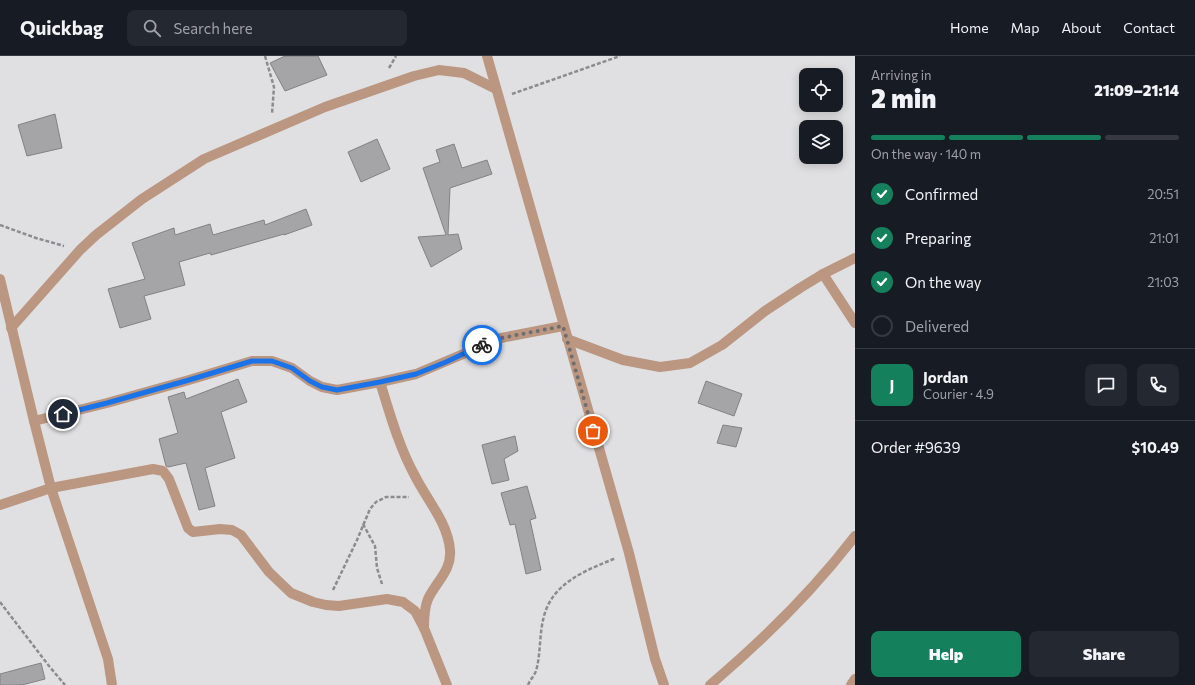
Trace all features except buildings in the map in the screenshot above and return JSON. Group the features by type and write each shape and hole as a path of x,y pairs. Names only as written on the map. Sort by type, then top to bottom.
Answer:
{"street":[{"path":"486,56 629,553 655,659 664,685"},
{"path":"11,328 80,250 96,235 142,199 204,159 325,107 414,76 439,70 464,73 497,94"},
{"path":"567,339 623,360 660,368 690,362 722,346 765,311 823,274 855,258"},
{"path":"823,274 855,323"},
{"path":"0,278 34,421 52,488 108,659 112,685"},
{"path":"34,421 107,403 252,361 272,361 292,368 310,381 322,387 337,390 416,374 501,338 563,326"},
{"path":"380,382 397,436 414,476 440,520 447,536 450,550 449,564 428,599 424,628"},
{"path":"0,505 52,488 153,469 163,471 169,479 183,519 188,528 193,532 220,529 232,530 241,535 269,572 291,593 313,602 326,605 339,606 387,600 404,602 415,611 424,628 447,685"},
{"path":"710,685 737,662 795,607 835,562 855,536"},
{"path":"851,685 855,679"}],"path":[{"path":"265,56 274,87 273,110 266,132"},
{"path":"497,94 620,56"},
{"path":"0,225 36,238 80,250"},
{"path":"326,605 370,509 376,502 386,497 402,496 427,498"},
{"path":"363,524 375,546 377,568 387,600"},
{"path":"528,685 536,671 544,615 553,597 565,584 582,572 629,553"},
{"path":"0,602 65,685"}],"way so far":[{"path":"482,345 521,333 563,326 593,431"}],"route":[{"path":"63,414 107,403 252,361 272,361 292,368 310,381 322,387 337,390 416,374 482,345"}]}
